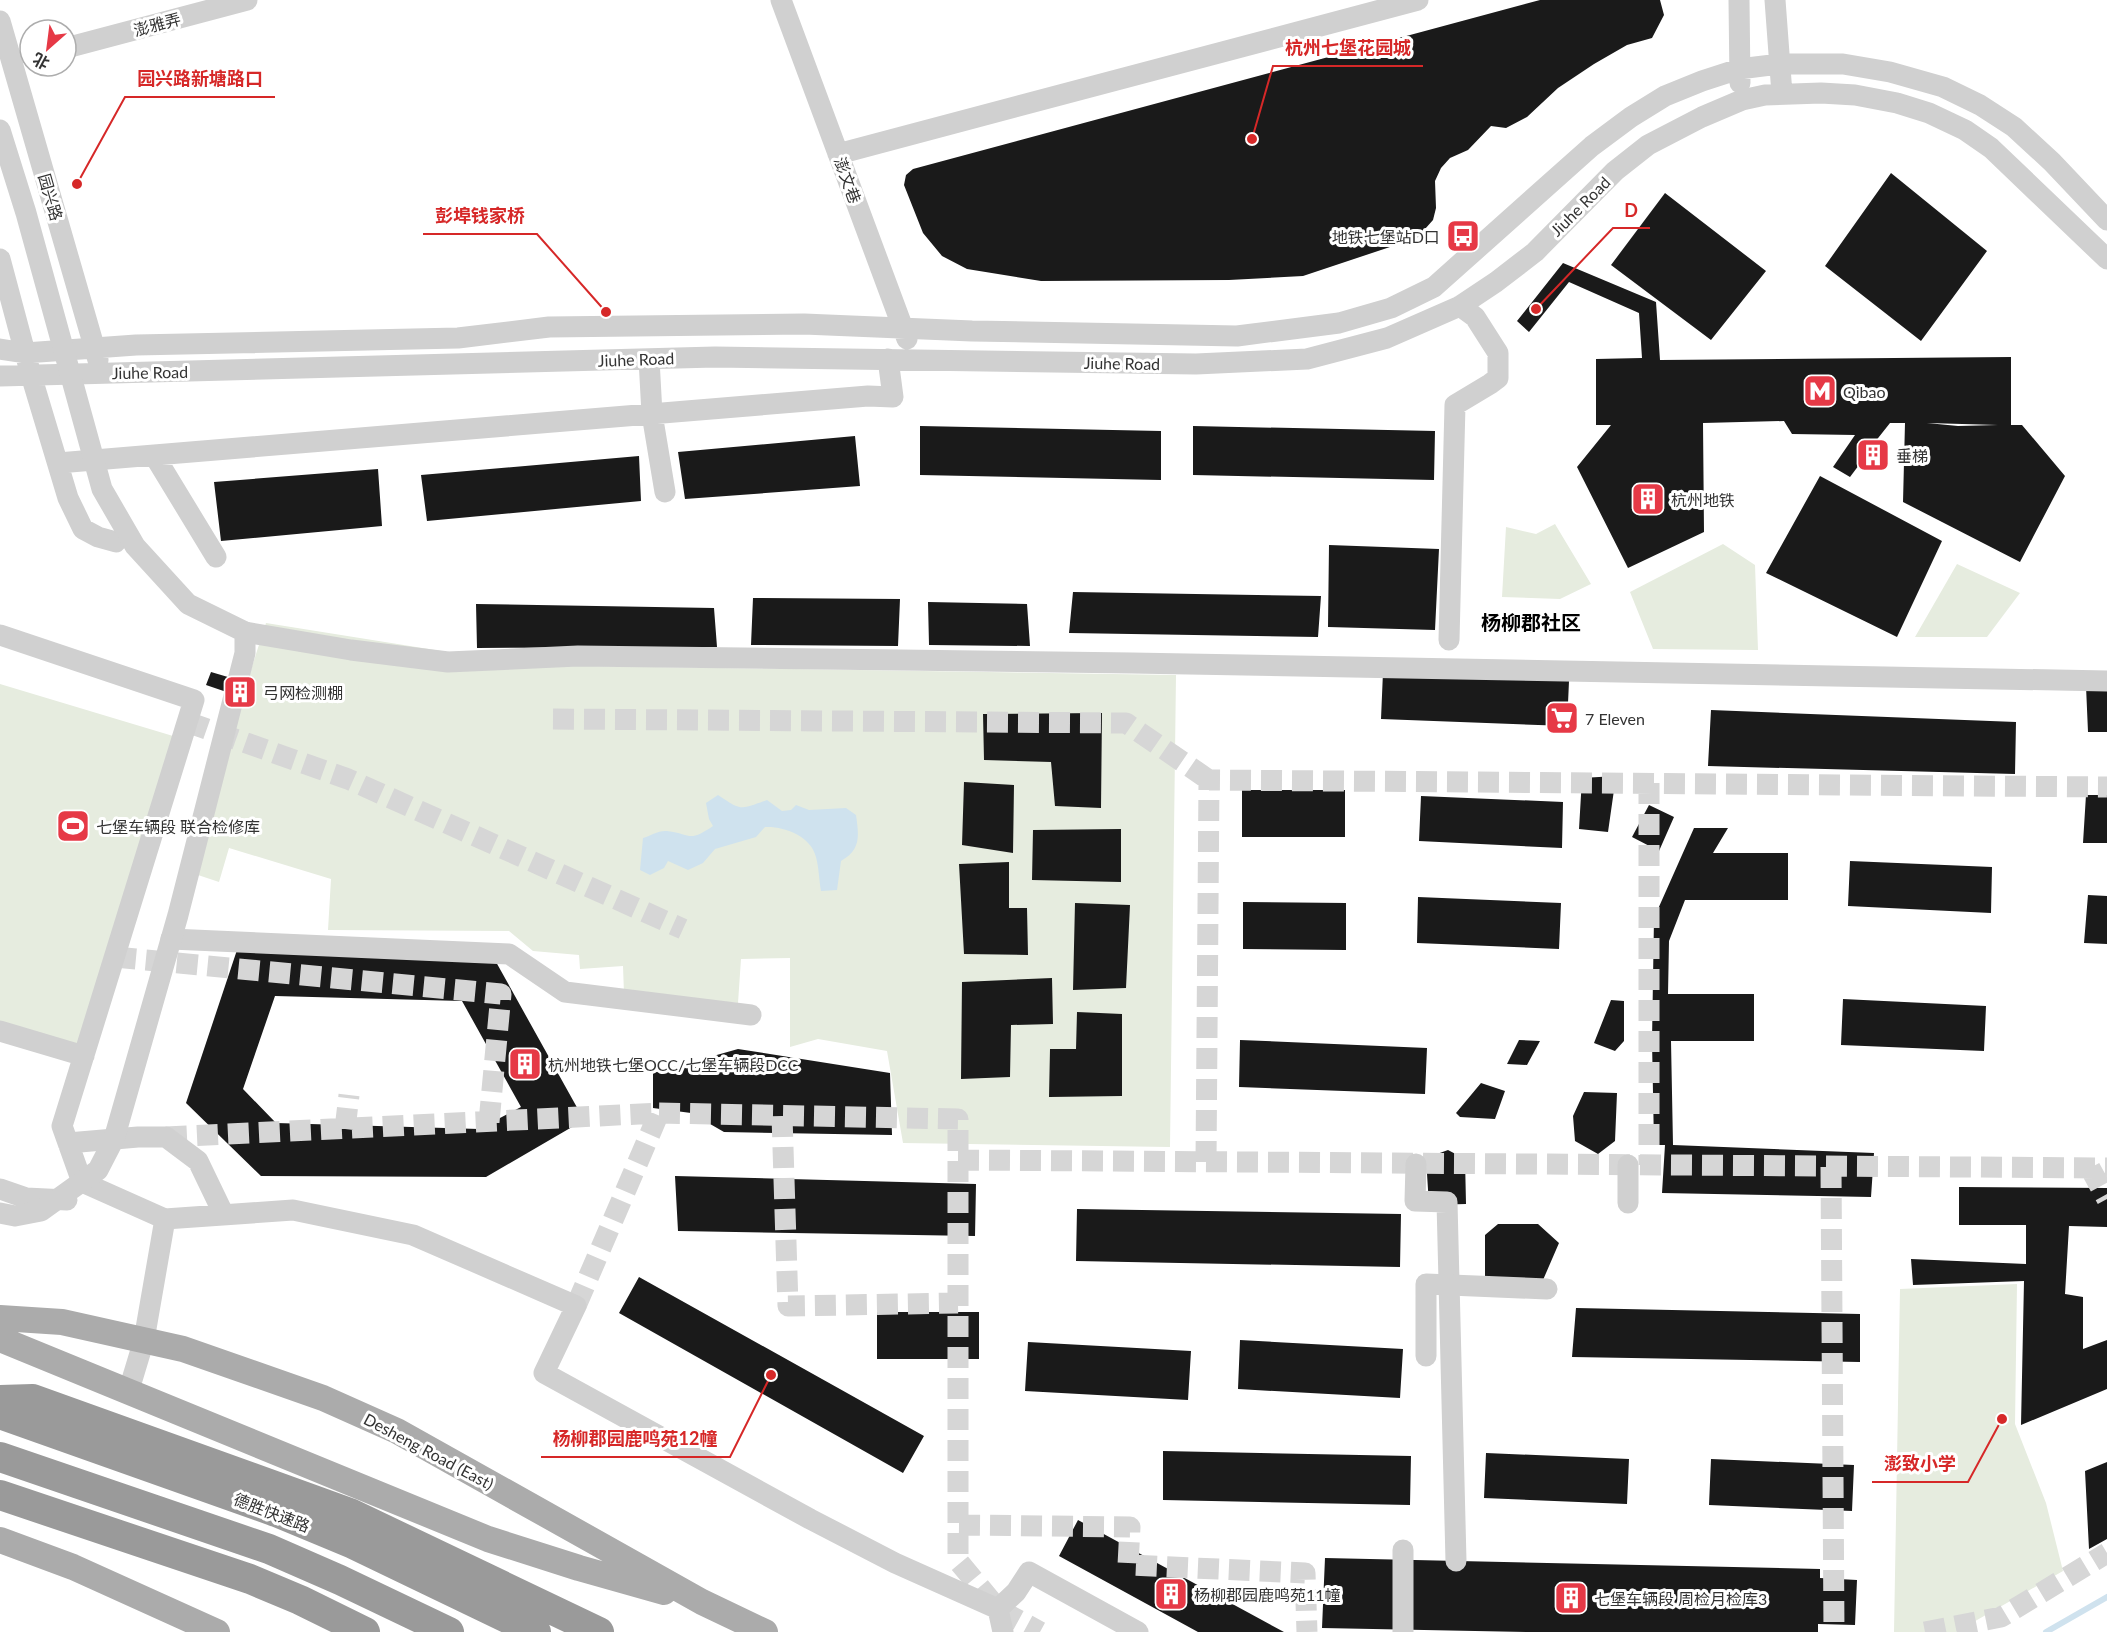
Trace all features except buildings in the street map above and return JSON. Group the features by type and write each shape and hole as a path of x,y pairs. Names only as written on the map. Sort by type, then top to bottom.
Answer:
{"highway":[{"path":"0,1384 33,1399 350,1513 599,1632"},
{"path":"0,1400 33,1399"},
{"name":"德胜快速路","path":"0,1414 265,1508 353,1544 536,1632"},
{"path":"0,1457 269,1549 449,1632"},
{"path":"0,1495 250,1580 300,1600 365,1632"},
{"path":"555,1610 612,1632"}],"main road":[{"name":"Desheng Road (East)","path":"0,1318 62,1322 183,1349 323,1398 397,1431 702,1602 765,1632"},
{"path":"0,1339 488,1539 579,1568 702,1602"},
{"path":"0,1540 73,1568 217,1632"}],"street":[{"name":"澎雅弄","path":"78,45 247,0"},
{"name":"澎文巷","path":"781,0 915,359"},
{"path":"838,153 1418,0"},
{"path":"1739,0 1739,69 1742,100"},
{"path":"1775,0 1782,94"},
{"name":"园兴路","path":"0,21 18,54"},
{"name":"Jiuhe Road","path":"0,349 25,353 136,345 458,338 549,327 804,324 1237,336 1339,323 1391,309 1434,286 1592,146 1631,117 1665,96 1739,69 1780,64 1843,64 1890,72 1943,87 1980,105 2014,127 2052,162 2107,220"},
{"name":"园兴路","path":"26,78 102,374"},
{"name":"Jiuhe Road","path":"0,376 715,357 1196,364 1307,359 1387,338 1460,306 1535,252 1615,171 1648,145 1742,100 1782,94 1855,95 1898,103 1929,113 1965,130 1991,148 2107,259"},
{"path":"0,130 26,213 102,489 135,546 188,604 245,632 351,650 448,662 578,656 1132,663 2107,681"},
{"path":"0,259 31,375 68,498 83,529 98,537 116,542"},
{"path":"1449,640 1455,405 1498,378 1498,353 1475,318 1460,306"},
{"path":"650,359 652,414 665,492"},
{"path":"58,463 868,396 893,397 888,359"},
{"path":"154,455 216,557"},
{"path":"0,1213 15,1216 41,1211 98,1170 114,1139 171,939 245,653 245,632"},
{"path":"0,635 194,700 62,1126 82,1182 165,1219 293,1210 413,1235 576,1305 544,1373 895,1563 998,1609"},
{"path":"171,939 509,954 565,992 751,1015"},
{"path":"0,1031 84,1056"},
{"path":"68,1143 166,1137 198,1161 224,1215"},
{"path":"1416,1164 1415,1201 1447,1202 1456,1561"},
{"path":"1628,1165 1628,1203"},
{"path":"0,1189 26,1198 66,1200 82,1182"},
{"path":"128,1393 144,1340 165,1219"},
{"path":"1440,1223 1440,1285"},
{"path":"1426,1356 1426,1284 1547,1289"},
{"path":"1403,1550 1403,1632"},
{"path":"998,1609 1016,1592 1029,1572 1138,1632"},
{"path":"998,1609 1003,1632"}],"shaded area":[{"path":"1555,524 1591,584 1560,599 1502,597 1506,527 1536,534"},
{"path":"1723,544 1755,565 1758,650 1653,649 1630,592"},
{"path":"1957,564 2020,593 1987,637 1915,637"},
{"path":"266,623 529,665 1176,675 1170,1147 903,1143 887,1051 818,1039 790,1047 790,958 741,959 738,1003 624,994 623,966 580,969 579,955 533,951 509,931 328,930 331,879 229,848 219,882 186,871"},
{"name":"七堡车辆段 联合检修库","path":"0,684 173,736 79,1048 0,1023"},
{"path":"2017,1284 2015,1424 2046,1503 2063,1571 1956,1632 1894,1632 1900,1289"}],"water":[{"path":"718,795 741,807 767,800 782,811 791,810 796,805 809,810 846,808 856,815 857,842 848,857 841,861 837,890 821,891 816,857 809,843 796,834 772,827 765,827 756,837 715,849 703,863 688,870 668,861 664,868 650,875 640,870 643,838 664,831 694,836 705,831 713,826 706,803"}],"waterway":[{"path":"2046,1632 2107,1597"}],"tunnel":[{"path":"553,719 1126,723 1209,780"},
{"path":"187,722 348,779 683,929"},
{"path":"1206,1162 1209,780 2107,787"},
{"path":"1649,783 1649,1165"},
{"path":"115,957 501,994 489,1122"},
{"path":"345,1129 349,1095"},
{"path":"659,1113 958,1119 958,1561 998,1609 1040,1632"},
{"path":"166,1137 659,1113 576,1306"},
{"path":"782,1116 788,1306 958,1303"},
{"path":"958,1160 2107,1168"},
{"path":"1831,1167 1834,1632"},
{"path":"2090,1168 2107,1199"},
{"path":"959,1525 1130,1527 1128,1565 1305,1573 1307,1632"},
{"path":"1925,1632 2001,1617 2107,1553"}],"place":[{"name":"杭州七堡花园城","path":"1252,139"},
{"name":"园兴路新塘路口","path":"77,184"},
{"name":"地铁七堡站D口","path":"1463,236"},
{"name":"D","path":"1536,309"},
{"name":"彭埠钱家桥","path":"606,312"},
{"name":"Qibao","path":"1820,391"},
{"name":"垂梯","path":"1873,455"},
{"name":"杭州地铁","path":"1648,499"},
{"name":"弓网检测棚","path":"240,692"},
{"name":"7 Eleven","path":"1562,718"},
{"name":"七堡车辆段 联合检修库","path":"73,826"},
{"name":"杭州地铁七堡OCC/七堡车辆段DCC","path":"525,1064"},
{"name":"杨柳郡园鹿鸣苑12幢","path":"771,1375"},
{"name":"澎致小学","path":"2002,1419"},
{"name":"杨柳郡园鹿鸣苑11幢","path":"1171,1594"},
{"name":"七堡车辆段 周检月检库3","path":"1571,1598"}],"district":[{"name":"杨柳郡社区","path":"1531,622"}]}
